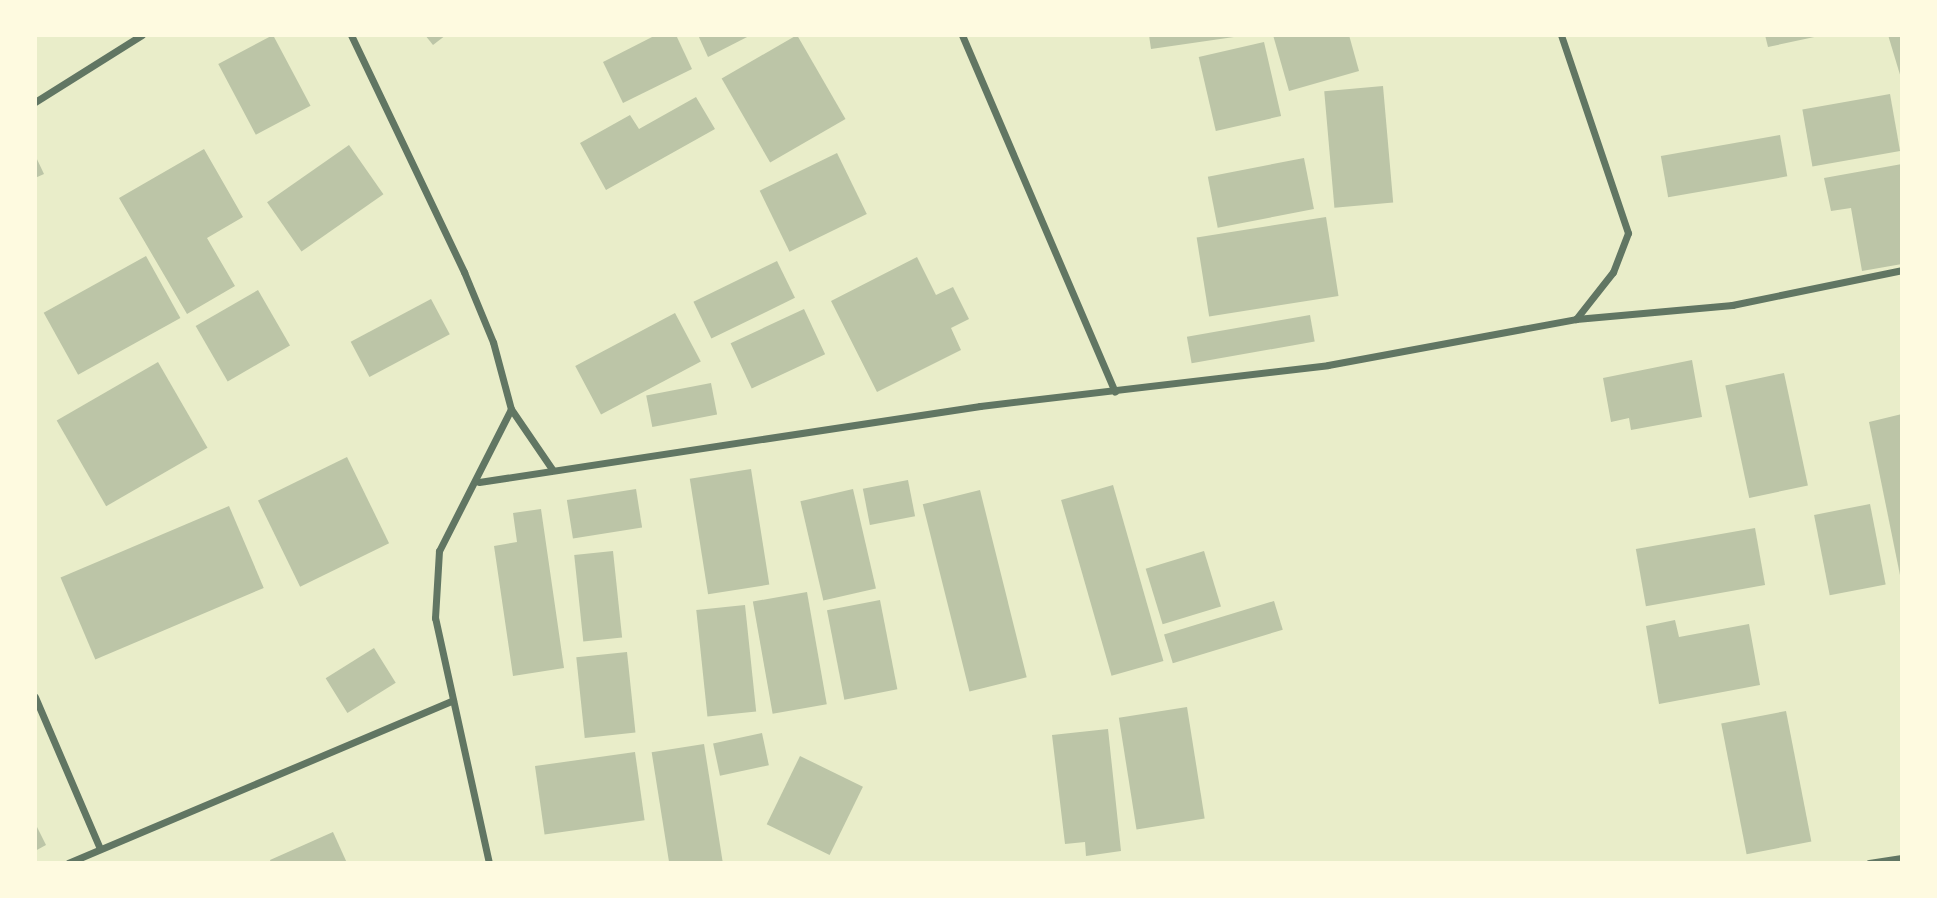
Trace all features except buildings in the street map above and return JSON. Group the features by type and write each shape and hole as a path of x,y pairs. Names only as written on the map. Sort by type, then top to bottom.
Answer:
{"street":[{"path":"35,102 142,35"},
{"path":"351,35 483,318 511,409 552,468"},
{"path":"962,35 1115,392"},
{"path":"1561,35 1628,233 1614,272 1576,319"},
{"path":"479,482 552,468 1328,365 1576,319 1732,305 1902,270"},
{"path":"489,863 435,618 439,551 457,506 479,482 511,409"},
{"path":"35,697 100,849"},
{"path":"68,863 453,700"},
{"path":"1869,863 1902,858"}]}
